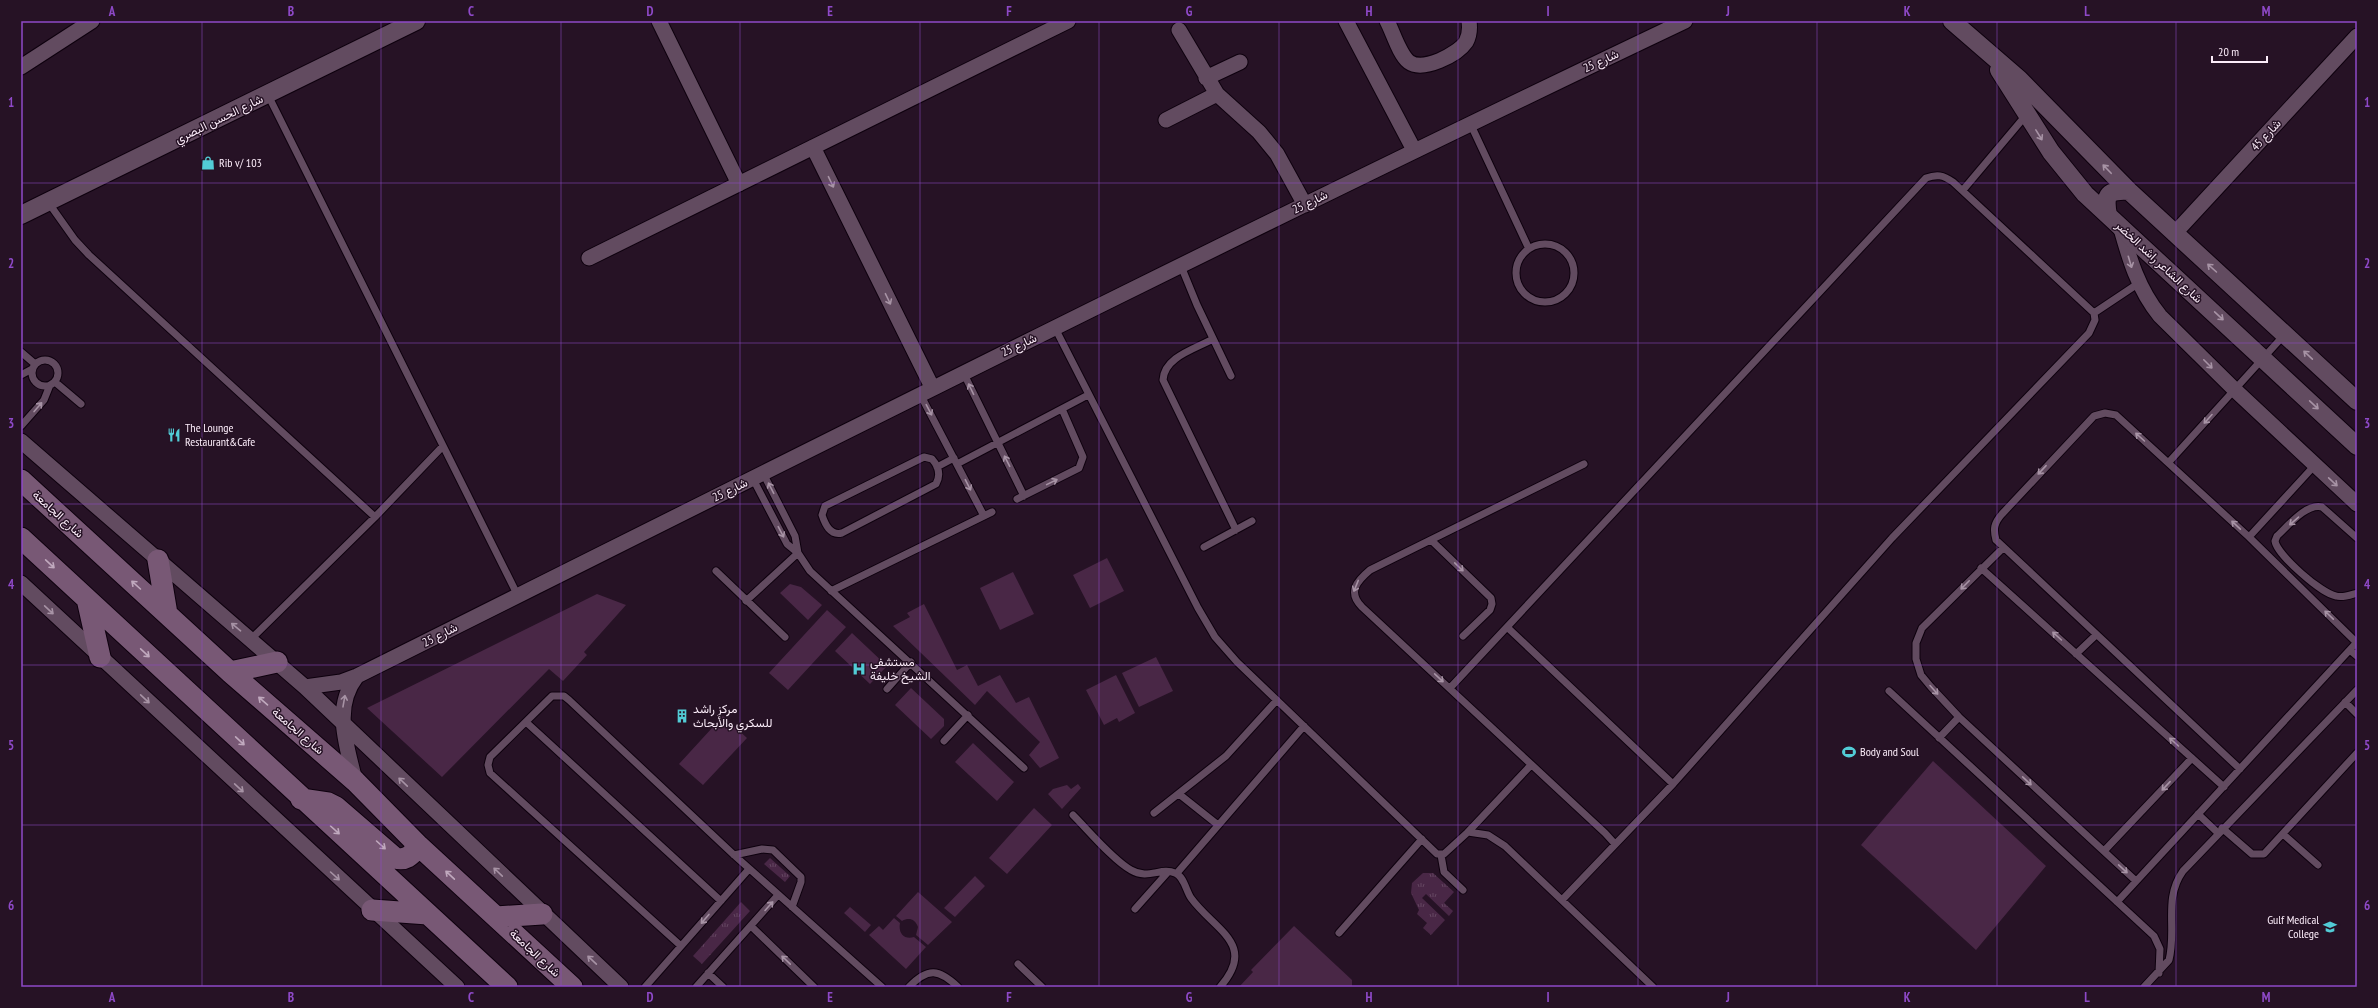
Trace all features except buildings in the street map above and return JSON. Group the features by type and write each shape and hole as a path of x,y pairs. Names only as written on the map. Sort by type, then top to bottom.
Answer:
{"main road":[{"name":"شارع الجامعة","path":"21,480 230,672 355,781 419,846 572,987"},
{"path":"21,538 301,799 507,987"},
{"path":"158,560 168,614"},
{"path":"87,599 100,657"},
{"path":"230,672 277,662"},
{"path":"301,799 322,802 336,807 395,858 402,859 408,857 419,846"},
{"path":"372,910 428,914"},
{"path":"496,917 542,914"}],"street":[{"path":"21,67 92,21"},
{"name":"شارع الحسن البصري","path":"21,215 416,21"},
{"path":"659,21 739,184"},
{"path":"589,258 1068,21"},
{"path":"1346,21 1414,150"},
{"path":"1387,21 1408,61 1416,65 1425,66 1462,47 1470,32 1469,21"},
{"name":"شارع 25","path":"305,687 341,682 357,676 963,372 1305,205 1414,150 1685,21"},
{"name":"شارع الشاعر راشد الخضر","path":"1952,21 2043,103 2129,191 2174,234 2357,401"},
{"path":"1178,30 1217,94 1260,132 1277,154 1305,205"},
{"name":"شارع 45","path":"2174,234 2357,36"},
{"name":"شارع الشاعر راشد الخضر","path":"1989,54 2067,174 2114,220 2357,446"},
{"path":"1206,78 1240,62"},
{"path":"1166,120 1217,94"},
{"path":"813,147 926,391"},
{"path":"2129,191 2114,191 2109,194 2106,199 2134,275 2149,303 2160,316 2235,390 2357,504"},
{"path":"21,441 305,687 542,914 621,987"},
{"path":"21,583 372,910 457,987"},
{"path":"355,781 343,724 346,693 357,676"}],"lane":[{"path":"268,95 518,596"},
{"path":"1963,190 2027,114"},
{"path":"1470,123 1529,249"},
{"path":"1450,688 1508,628 1926,178 1935,175 1945,176 1963,190 2094,313 2095,320 2089,333 1892,538 1673,784 1562,900"},
{"path":"48,202 75,240 89,254 375,517"},
{"path":"1546,244 1558,248 1568,256 1574,272 1573,281 1570,289 1557,300 1539,302 1524,294 1519,287 1516,279 1518,262 1529,249 1546,244"},
{"path":"1181,266 1231,376"},
{"path":"2094,313 2139,283"},
{"path":"1055,328 1206,623 1224,650 1422,839 1441,855 1444,872 1463,890"},
{"path":"2169,462 2285,334"},
{"path":"1213,339 1169,363 1164,370 1163,380 1236,530"},
{"path":"21,352 33,367 34,381 44,386 52,384 81,404"},
{"path":"21,375 46,360 56,365 58,371 44,400 21,426"},
{"path":"963,372 998,443 1021,497 1079,468 1082,463 1081,451 1062,409"},
{"path":"926,391 955,461 984,516"},
{"path":"937,467 998,443 1088,395"},
{"path":"2117,902 2224,787 2357,642 2249,537 2116,415 2105,413 2094,416 1996,521 1993,531 1996,540 2002,548 2240,769"},
{"path":"251,639 375,517 443,446"},
{"path":"928,457 937,467 939,474 936,484 842,533 838,534 830,531 823,520 823,510 825,506 920,459 928,457"},
{"path":"1584,464 1386,563 1360,578 1355,585 1354,593 1356,601 1615,844"},
{"path":"2249,537 2315,465"},
{"path":"758,476 795,536 798,553"},
{"path":"758,476 787,544 798,553 810,571 911,662 1024,768"},
{"path":"2357,538 2322,507 2316,505 2307,510 2277,536 2275,541 2279,551 2325,593 2336,596 2357,593"},
{"path":"831,590 992,512"},
{"path":"1204,547 1252,521"},
{"path":"1431,540 1491,598 1492,604 1490,610 1463,636"},
{"path":"2002,548 1930,618 1922,628 1916,643 1916,660 1921,675 1959,717 2136,881"},
{"path":"746,600 798,553"},
{"path":"1981,568 2224,787"},
{"path":"716,572 785,637"},
{"path":"1508,628 1673,784"},
{"path":"2076,654 2096,635"},
{"path":"2350,650 2357,656"},
{"path":"887,689 911,662"},
{"path":"2144,987 2170,960 2171,898 2173,889 2183,871 2220,830 2357,690"},
{"path":"1889,691 2154,936 2158,942 2161,956 2159,973"},
{"path":"681,946 490,773 488,766 490,757 552,696 564,696 734,855 882,987"},
{"path":"1154,813 1226,756 1277,700"},
{"path":"2345,702 2357,714"},
{"path":"944,741 968,715"},
{"path":"1939,738 1959,717"},
{"path":"526,722 721,901"},
{"path":"1177,873 1304,726"},
{"path":"2198,814 2248,851 2258,855 2264,854 2357,753"},
{"path":"2104,851 2192,758"},
{"path":"1441,855 1468,832 1531,765"},
{"path":"1179,794 1218,825"},
{"path":"1073,815 1130,870 1150,875 1168,872 1177,873 1182,878 1191,898 1225,934 1234,946 1235,962 1232,972 1220,987"},
{"path":"1468,832 1478,832 1498,839 1653,987"},
{"path":"2283,834 2318,865"},
{"path":"1339,933 1422,839"},
{"path":"734,855 768,848 777,853 801,877 802,882 792,907"},
{"path":"645,987 749,868"},
{"path":"1135,909 1168,872"},
{"path":"696,987 778,895"},
{"path":"751,926 814,987"},
{"path":"1018,964 1042,987"},
{"path":"909,987 923,974 933,972 943,974 958,987"},
{"path":"708,973 723,987"}],"green space":[{"path":"1107,558 1124,591 1090,608 1073,575"},
{"path":"1013,572 1034,614 1000,630 980,588"},
{"path":"790,584 801,587 822,605 808,620 780,593"},
{"path":"597,594 626,605 584,652 587,655 563,681 549,669 442,777 367,708"},
{"path":"924,604 957,670 967,665 978,686 1000,675 1016,703 1029,697 1059,758 1040,768 1029,755 1040,742 987,691 975,705 893,626 910,617 907,613"},
{"path":"827,610 846,627 788,690 769,673"},
{"path":"852,633 887,666 870,684 835,651"},
{"path":"1156,657 1173,691 1139,707 1122,673"},
{"path":"1116,675 1135,713 1119,722 1117,718 1104,725 1086,690"},
{"path":"911,688 944,719 944,726 931,739 895,705"},
{"path":"723,716 747,738 703,785 679,764"},
{"path":"973,743 1014,782 997,801 955,762"},
{"path":"1933,761 2046,866 1976,950 1861,845"},
{"path":"1078,784 1081,788 1062,809 1048,794 1053,789 1067,785 1071,789"},
{"path":"1034,808 1052,825 1007,874 989,858"},
{"path":"770,858 790,876 785,882 764,864"},
{"path":"1423,873 1433,873 1454,892 1444,903 1453,911 1449,916 1426,894 1422,898 1445,920 1431,935 1423,928 1427,923 1417,914 1419,910 1411,893 1412,883"},
{"path":"975,876 985,886 955,917 944,908"},
{"path":"918,892 952,922 928,945 916,935 918,927 917,924 912,920 907,919 902,921 896,916"},
{"path":"741,902 750,911 702,964 693,956"},
{"path":"850,907 871,925 865,932 844,913"},
{"path":"894,918 900,923 902,935 910,938 914,937 926,947 906,969 869,935 879,926 883,930"},
{"path":"1294,926 1352,980 1352,987 1239,987 1253,972 1251,970"}],"place":[{"name":"Rib v/ 103","path":"208,163"},
{"name":"The Lounge Restaurant&Cafe","path":"174,435"},
{"name":"مستشفى الشيخ خليفة","path":"859,669"},
{"name":"مركز راشد للسكري والأبحاث","path":"682,716"},
{"name":"Body and Soul","path":"1849,752"},
{"name":"Gulf Medical College","path":"2330,927"}]}
